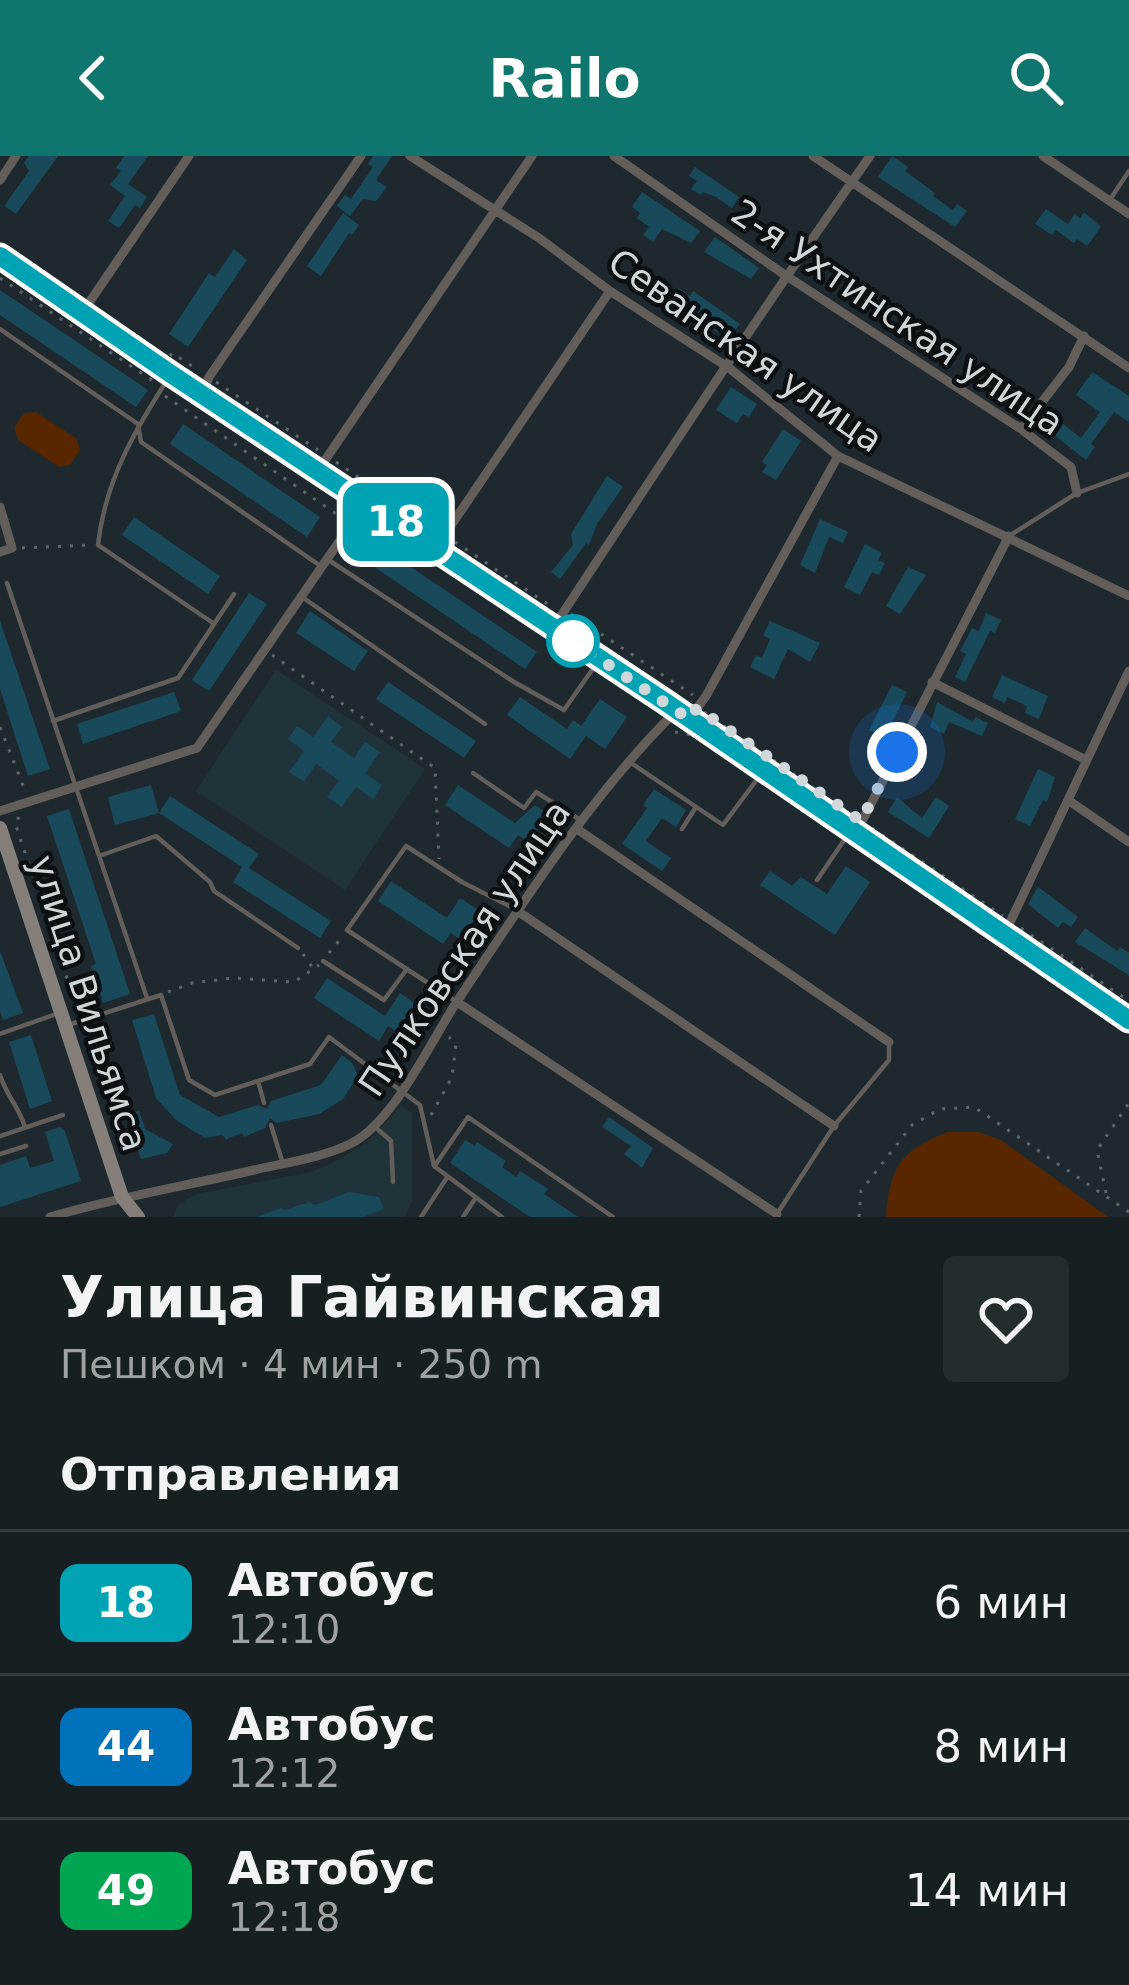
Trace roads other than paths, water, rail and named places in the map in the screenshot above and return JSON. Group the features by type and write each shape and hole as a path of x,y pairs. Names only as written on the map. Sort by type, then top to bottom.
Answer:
{"street":[{"path":"0,180 16,156"},
{"path":"82,313 189,156"},
{"path":"202,394 209,377 361,156"},
{"name":"Севанская улица","path":"410,156 729,368 838,456 1129,596"},
{"path":"317,472 532,156"},
{"name":"2-я Ухтинская улица","path":"614,156 785,275 1022,429 1071,467 1077,493"},
{"path":"813,156 1129,368"},
{"path":"553,628 729,368 785,275 870,156"},
{"path":"1043,156 1129,214"},
{"path":"0,256 1129,1020"},
{"path":"435,549 610,291"},
{"path":"1022,429 1069,368 1084,336"},
{"path":"689,719 838,456"},
{"path":"0,811 197,748 365,503"},
{"path":"0,507 12,548 0,552"},
{"path":"853,832 1010,536"},
{"path":"1004,935 1129,670"},
{"path":"932,682 1084,759"},
{"name":"Пулковская улица","path":"50,1217 283,1164 354,1143 374,1126 401,1090 579,825 677,710"},
{"path":"1068,800 1129,842"},
{"path":"579,825 890,1042"},
{"name":"улица Вильямса","path":"0,828 8,880 122,1197 138,1217"},
{"path":"519,912 834,1126"},
{"path":"457,1002 777,1214"}],"lane":[{"path":"1109,200 1129,170"},
{"path":"0,329 138,424 141,442 325,563 564,710 599,660"},
{"path":"171,374 116,469 100,520 98,545 213,623"},
{"path":"1010,536 1077,493 1129,474"},
{"path":"7,583 147,999"},
{"path":"53,721 178,678 234,594"},
{"path":"301,597 485,724"},
{"path":"628,762 726,824 764,770"},
{"path":"473,773 524,808 536,792 579,825"},
{"path":"682,829 696,808"},
{"path":"817,880 853,832"},
{"path":"99,856 157,836 210,882 214,891 298,948"},
{"path":"457,1002 347,930 406,846 519,912"},
{"path":"323,961 384,1000 407,969"},
{"path":"0,1034 99,1015 161,995 190,1080 215,1095 310,1064 329,1037 420,1105 434,1166 502,1217"},
{"path":"777,1214 834,1126 889,1060 890,1042"},
{"path":"0,1075 3,1094 19,1108 25,1128"},
{"path":"258,1081 264,1103"},
{"path":"0,1136 63,1115"},
{"path":"434,1166 468,1117 614,1217"},
{"path":"271,1125 283,1164"},
{"path":"374,1126 391,1141 393,1182"},
{"path":"0,1154 26,1146"},
{"path":"421,1217 446,1179"},
{"path":"463,1217 475,1199"}]}
